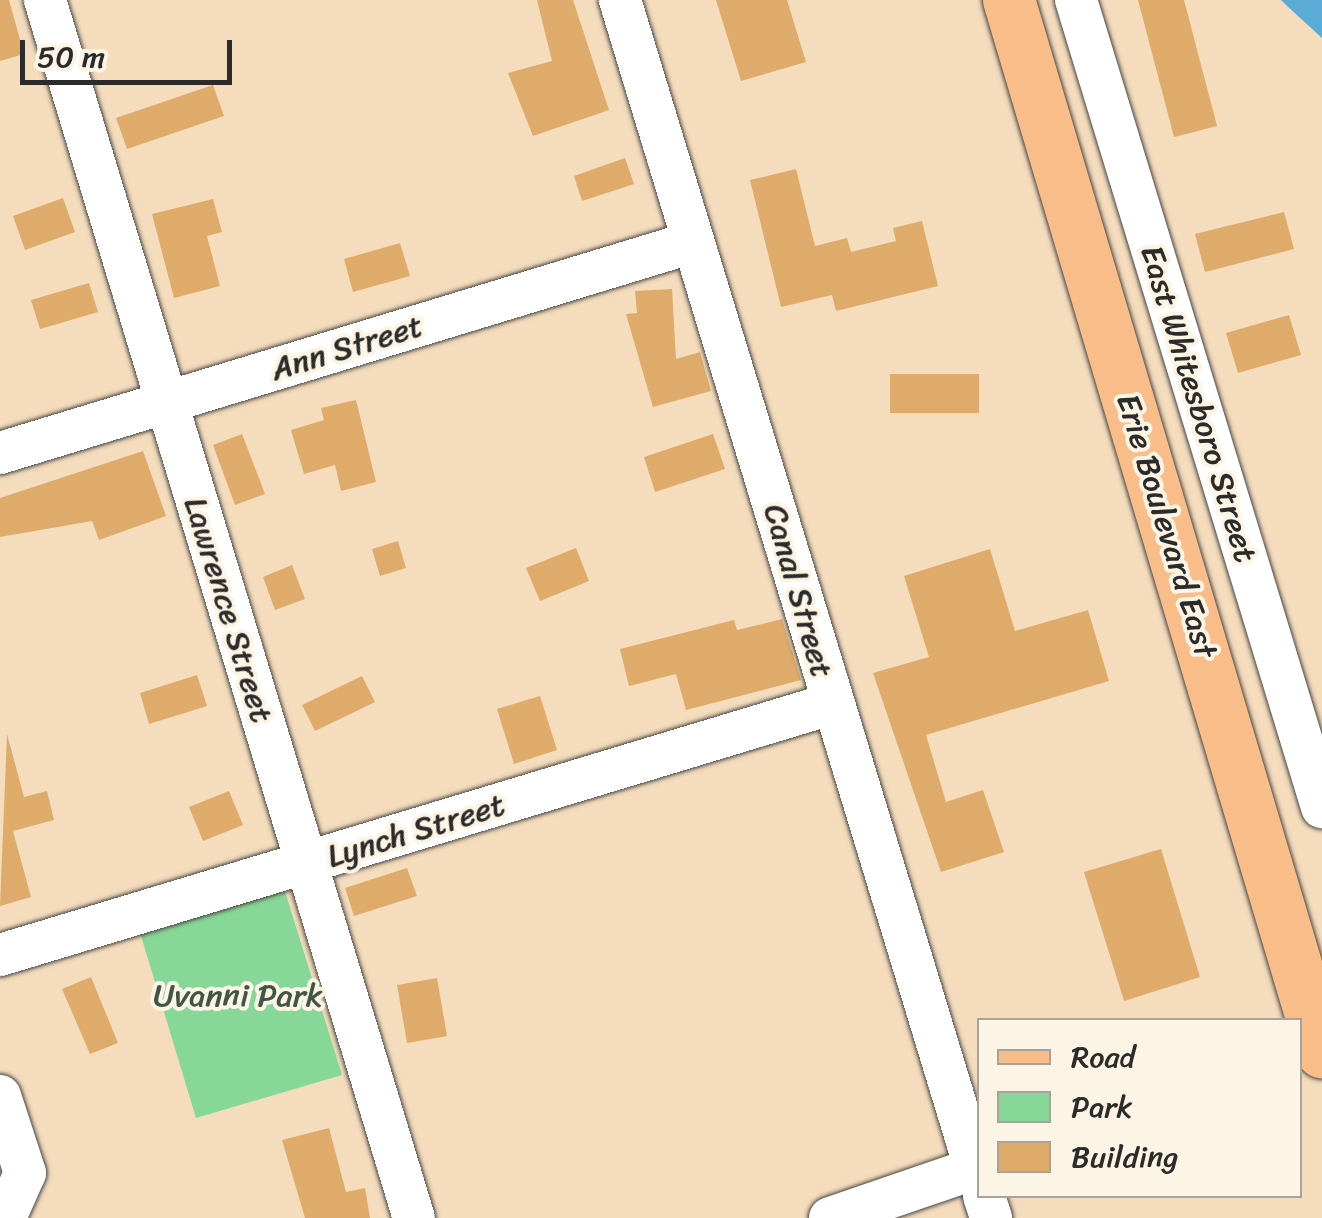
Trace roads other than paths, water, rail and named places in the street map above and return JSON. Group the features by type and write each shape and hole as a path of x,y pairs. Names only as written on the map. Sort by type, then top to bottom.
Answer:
{"main road":[{"name":"Erie Boulevard East","path":"1010,0 1322,1052"}],"street":[{"name":"Lawrence Street","path":"45,0 414,1218"},
{"name":"Canal Street","path":"620,0 831,704 977,1172"},
{"name":"East Whitesboro Street","path":"1076,0 1322,807"},
{"name":"Ann Street","path":"0,454 694,242"},
{"name":"Lynch Street","path":"0,955 831,704"},
{"path":"0,1096 25,1173 5,1218"},
{"path":"830,1218 977,1183"}],"water":[{"path":"1281,0 1322,0 1322,38 1286,5"}],"park label":[{"name":"Uvanni Park","path":"238,996"}]}
